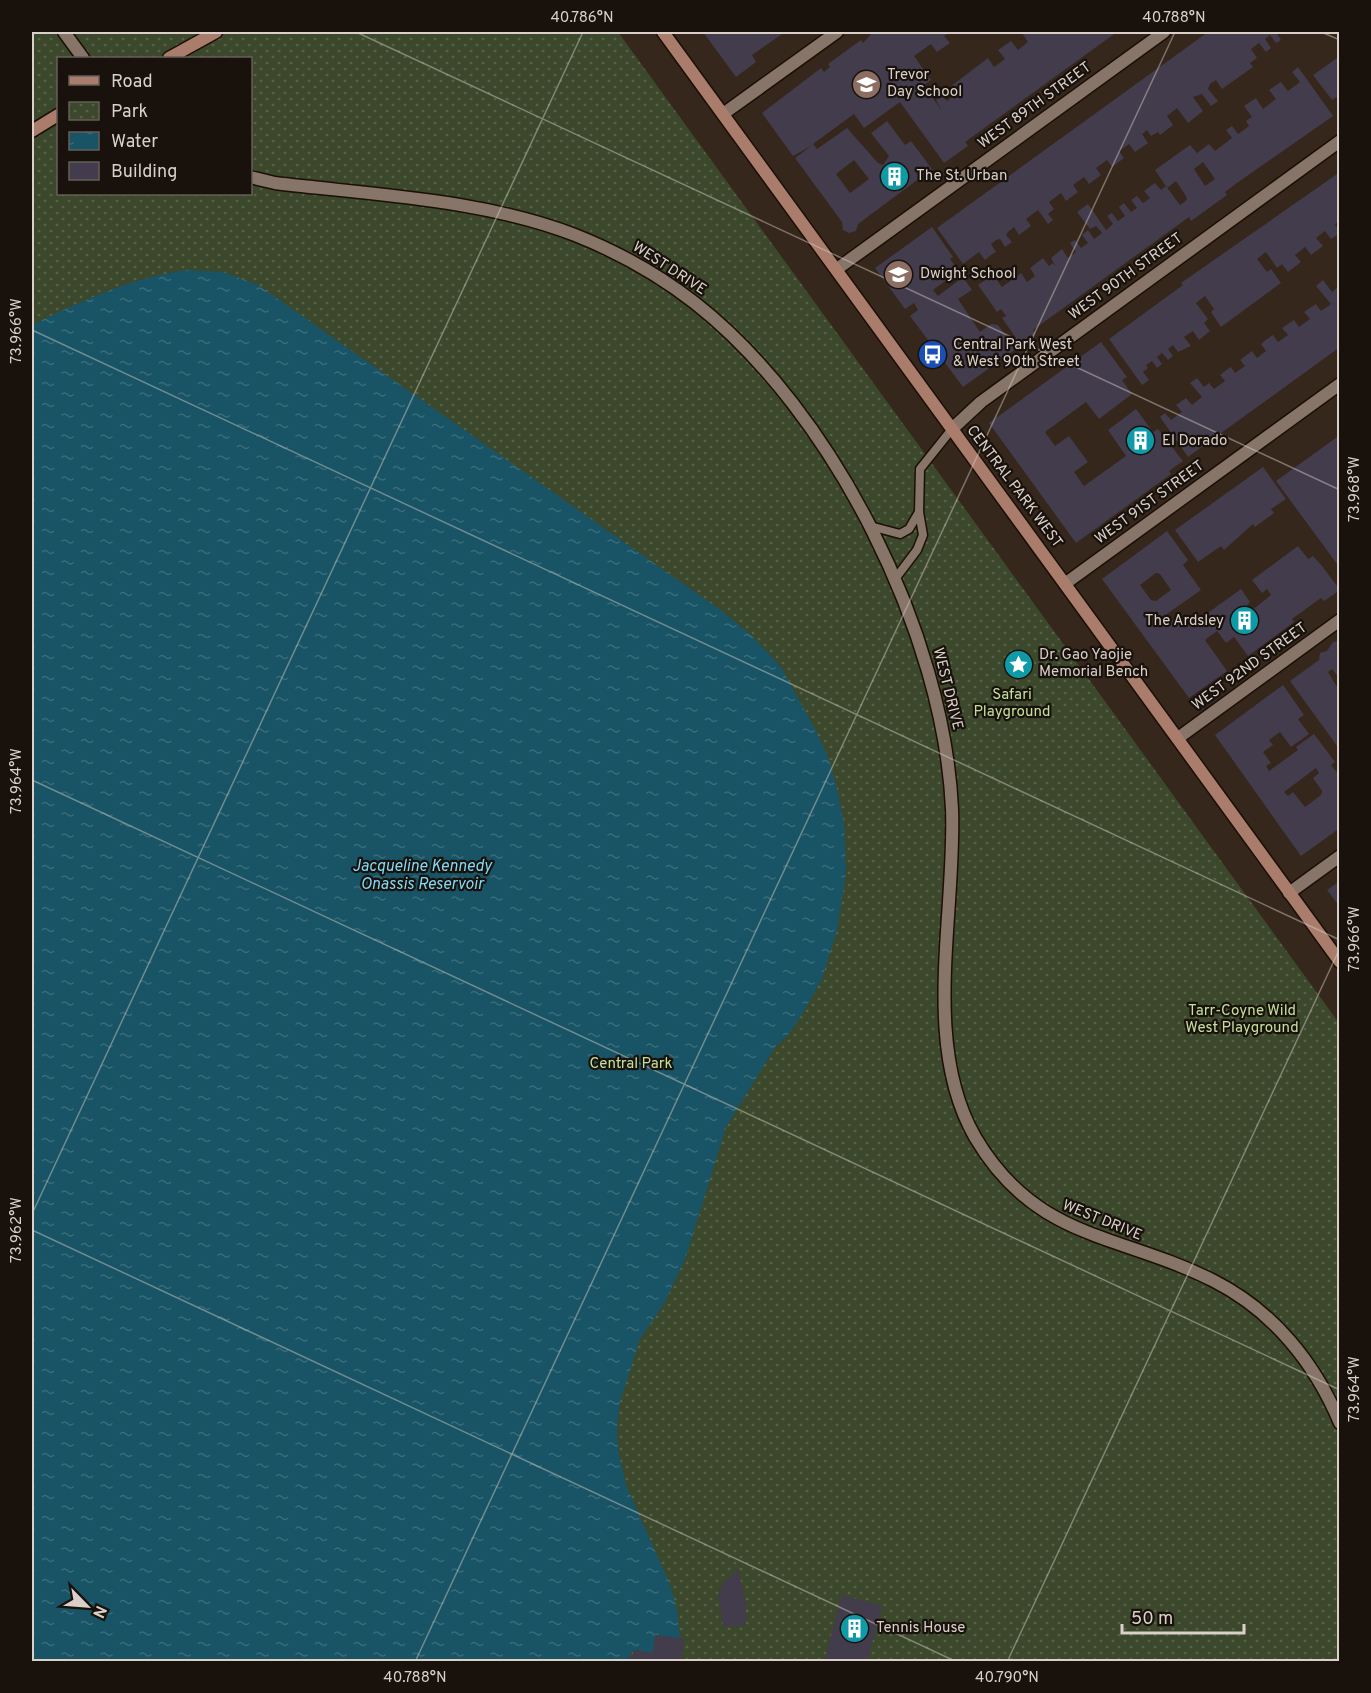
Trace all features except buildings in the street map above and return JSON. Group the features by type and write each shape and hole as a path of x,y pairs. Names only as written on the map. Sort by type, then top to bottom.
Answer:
{"main road":[{"path":"171,57 216,32"},
{"name":"CENTRAL PARK WEST","path":"663,32 1340,962"},
{"path":"32,131 57,116"}],"street":[{"path":"64,32 82,57"},
{"path":"723,114 837,32"},
{"name":"WEST 89TH STREET","path":"837,269 1164,32"},
{"name":"WEST 90TH STREET","path":"952,429 981,402 1340,141"},
{"name":"WEST DRIVE","path":"252,177 506,214 578,236 631,261 698,305 751,354 830,458 867,524 895,579 919,641 935,693 950,776 952,841 945,1029 948,1064 964,1117 983,1150 1004,1177 1026,1197 1059,1221 1197,1273 1229,1289 1257,1309 1283,1333 1304,1359 1325,1392 1340,1424"},
{"name":"WEST 91ST STREET","path":"1066,583 1340,384"},
{"name":"WEST 92ND STREET","path":"1178,738 1340,620"},
{"path":"1289,893 1340,856"}],"lane":[{"name":"WEST 90TH STREET","path":"895,579 906,567 921,542 923,528 919,512 920,468 952,429"},
{"path":"867,524 900,534 909,529 919,512"}],"green space":[{"name":"Central Park","path":"32,32 618,32 1339,1023 1339,1661 32,1662"}],"water":[{"name":"Jacqueline Kennedy Onassis Reservoir","path":"187,270 223,272 258,285 722,611 751,635 781,667 829,759 844,825 846,872 837,931 821,981 801,1016 788,1035 776,1046 726,1127 686,1257 665,1302 640,1339 620,1402 617,1426 618,1449 626,1485 669,1582 677,1608 680,1639 655,1635 653,1653 633,1650 627,1662 32,1662 32,325 127,284"}],"place":[{"name":"Trevor Day School","path":"866,84"},
{"name":"The St. Urban","path":"895,176"},
{"name":"Dwight School","path":"899,274"},
{"name":"Central Park West & West 90th Street","path":"932,354"},
{"name":"El Dorado","path":"1141,441"},
{"name":"The Ardsley","path":"1245,621"},
{"name":"Dr. Gao Yaojie Memorial Bench","path":"1018,664"},
{"name":"Tennis House","path":"855,1628"}],"park label":[{"name":"Safari Playground","path":"1012,704"},
{"name":"Tarr-Coyne Wild West Playground","path":"1242,1020"}]}
